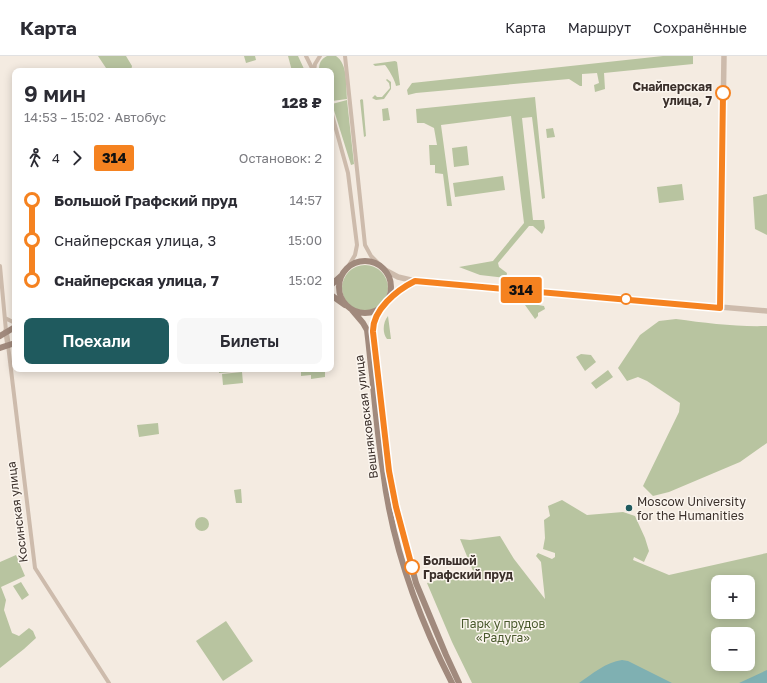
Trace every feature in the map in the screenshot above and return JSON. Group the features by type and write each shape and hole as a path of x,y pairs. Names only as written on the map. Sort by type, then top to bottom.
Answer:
{"main road":[{"path":"334,282 352,265 360,262 374,263 383,268 390,278 391,283 391,290 386,303 374,312 366,314 349,308 334,298"},
{"path":"344,272 339,286 342,299 349,308"},
{"name":"Вешняковская улица","path":"384,453 373,328 375,319 386,303"},
{"name":"Вешняковская улица","path":"349,308 359,317 367,330 391,516 410,587 452,683"},
{"path":"0,336 12,328"},
{"path":"0,348 12,344"},
{"name":"Вешняковская улица","path":"388,486 416,583 446,655 460,683"}],"street":[{"path":"306,56 312,68"},
{"path":"314,68 314,64 320,56"},
{"path":"342,56 346,62"},
{"path":"346,56 364,245 371,256 383,268 398,277 415,281 767,311"},
{"path":"720,308 724,56"},
{"path":"334,122 348,173 357,246 355,255 344,272"},
{"name":"Косинская улица","path":"0,266 6,331 35,568 109,683"},
{"path":"386,303 401,290 415,281"},
{"path":"5,318 12,322"}],"green space":[{"path":"98,56 126,56 132,66 132,68 106,68"},
{"path":"244,56 255,56 256,60 246,63"},
{"path":"288,56 298,56 304,68 291,68"},
{"path":"327,56 336,56 343,64 346,75 347,99 334,101 334,68 319,68 323,58"},
{"path":"663,56 693,56 693,64 604,73 605,89 595,92 594,85 599,83 597,73 582,74 582,86 569,79 408,95 407,90 412,83"},
{"path":"397,62 400,85 396,86 392,75 385,65 375,66 373,64"},
{"path":"387,79 391,82 391,89 384,99 376,100 372,98 375,95 377,97 382,97 390,88 389,83 386,80"},
{"path":"535,97 545,198 542,199 532,117 522,118 533,220 544,220 545,228 542,234 533,226 529,226 498,263 499,267 507,273 506,278 480,275 459,267 493,261 524,223 511,116 441,125 452,206 447,206 443,174 435,173 435,165 430,165 429,145 437,145 434,128 424,123 417,123 416,109"},
{"path":"362,99 366,136 364,137 360,100"},
{"path":"347,100 354,164 351,165 334,110 334,103"},
{"path":"388,108 390,120 383,121 382,109"},
{"path":"553,128 555,137 547,138 546,129"},
{"path":"467,146 469,165 454,167 452,148"},
{"path":"503,176 505,190 455,197 453,183"},
{"path":"682,184 684,200 659,203 657,187"},
{"path":"767,194 767,235 755,229 753,197"},
{"path":"365,265 378,269 384,275 388,288 384,301 378,307 365,311 352,307 346,301 342,288 346,275 352,269"},
{"path":"527,303 544,306 545,309 538,313 538,316 535,319 525,305"},
{"path":"388,316 391,339 387,339 385,337 384,331 385,321"},
{"path":"676,319 732,325 767,326 767,443 740,462 669,492 653,496 643,486 679,412 680,403 647,381 638,377 627,381 618,368 640,335 659,321"},
{"path":"581,354 591,355 596,362 585,371 576,357"},
{"path":"608,370 613,377 596,389 591,383"},
{"path":"242,372 243,383 223,385 222,374"},
{"path":"301,372 325,372 325,377 311,379 311,375 301,376"},
{"path":"158,423 159,434 139,437 137,425"},
{"path":"241,489 242,503 236,503 234,490"},
{"name":"Парк у прудов «Радуга»","path":"562,500 587,515 623,512 635,516 649,551 644,562 634,557 633,560 669,575 767,553 767,683 472,683 452,642 427,583 473,571 460,539 470,540 500,536 514,559 545,599 541,562 536,556 538,553 552,559 555,557 555,553 543,549 545,538 544,520 550,516 548,506"},
{"path":"199,517 205,517 209,521 209,527 205,531 199,531 195,527 195,521"},
{"path":"16,555 25,576 1,587 6,600 4,610 12,633 19,636 29,628 33,631 36,638 0,668 0,562"},
{"path":"21,582 29,595 22,600 13,586"},
{"path":"226,621 253,661 223,681 196,641"}],"water":[{"path":"622,660 628,661 672,683 579,683 610,663"},
{"path":"767,670 767,683 739,683"}],"bus line":[{"name":"314","path":"412,567 396,507 389,471 373,332 373,324 378,314 388,301 415,281 720,308 723,93"}],"place":[{"name":"Снайперская улица, 7","path":"723,93"},
{"name":"Moscow University for the Humanities","path":"629,508"},
{"name":"Большой Графский пруд","path":"412,567"}]}
